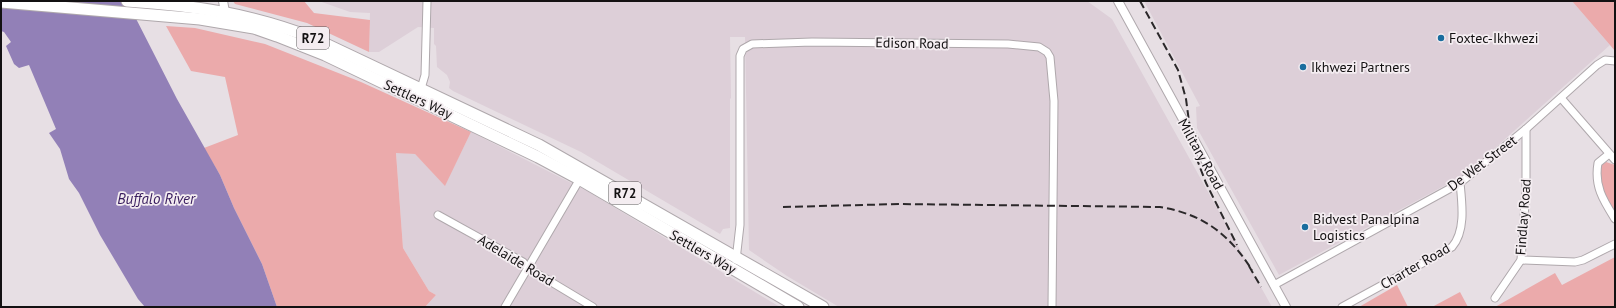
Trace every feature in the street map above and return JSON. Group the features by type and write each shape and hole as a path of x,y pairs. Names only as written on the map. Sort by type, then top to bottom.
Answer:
{"main road":[{"name":"Settlers Way","path":"126,1 198,7 256,18 313,38 540,145 582,175 732,269 798,307"},
{"name":"Settlers Way","path":"1,2 200,19 224,12 254,28 304,46 582,175 737,257 823,307"}],"street":[{"path":"417,99 425,75 427,1"},
{"name":"Military Road","path":"1118,1 1286,307"},
{"name":"Edison Road","path":"732,269 737,257 740,225 740,56 745,47 752,44 812,42 1008,44 1035,46 1043,48 1050,57 1053,93 1052,307"},
{"name":"De Wet Street","path":"1274,285 1460,183 1526,129 1597,65 1605,60 1615,61"},
{"path":"1561,98 1615,160"},
{"name":"Findlay Road","path":"1495,298 1521,260 1526,190 1526,129"},
{"path":"1610,154 1598,163 1597,180 1603,200 1615,219"},
{"path":"505,307 582,175"},
{"name":"Charter Road","path":"1342,307 1452,247 1460,232 1462,206 1460,183"},
{"name":"Adelaide Road","path":"438,215 523,262 528,268 593,307"},
{"path":"1521,260 1535,262 1575,262 1615,244"}],"shaded area":[{"path":"233,1 304,1 314,13 370,20 369,52 307,23 235,4"},
{"path":"319,1 1087,1 1112,19 1272,307 839,307 787,276 749,250 745,37 730,37 730,228 723,229 720,234 581,152 453,91 449,88 450,82 447,75 437,67 436,46 434,44 434,28 418,27 379,52 369,52 370,13 350,12"},
{"path":"1144,1 1572,1 1610,45 1466,174 1279,275 1197,128 1196,107 1200,106"},
{"path":"1572,1 1615,1 1615,51 1610,45"},
{"path":"166,26 195,28 265,44 361,82 471,132 445,186 415,154 396,153 403,248 429,291 436,295 425,307 277,307 262,264 234,208 220,175 204,148 238,135 225,77 191,71"},
{"path":"471,132 587,191 780,307 425,307 436,295 429,291 403,248 396,152 415,154 445,185"},
{"path":"1606,162 1615,165 1615,217 1601,192 1600,166"},
{"path":"1615,257 1615,307 1495,307 1555,273 1562,285"},
{"path":"1397,285 1408,307 1359,307"},
{"path":"1460,292 1468,307 1432,307"}],"water":[{"name":"Buffalo River","path":"1,1 127,1 177,99 220,175 234,208 262,264 277,307 145,307 138,299 100,235 79,193 69,179 60,149 49,133 56,129 29,65 19,68 14,64 6,46 11,42 4,32 1,31"}],"railway":[{"path":"1140,1 1178,70 1186,99 1192,144 1198,162 1206,183 1237,245"},
{"path":"783,207 900,204 1160,207 1189,215 1214,228 1234,246 1252,270"},
{"path":"1249,266 1261,287"}],"place":[{"name":"Foxtec-Ikhwezi","path":"1441,38"},
{"name":"Ikhwezi Partners","path":"1303,67"},
{"name":"Bidvest Panalpina Logistics","path":"1305,227"}]}
